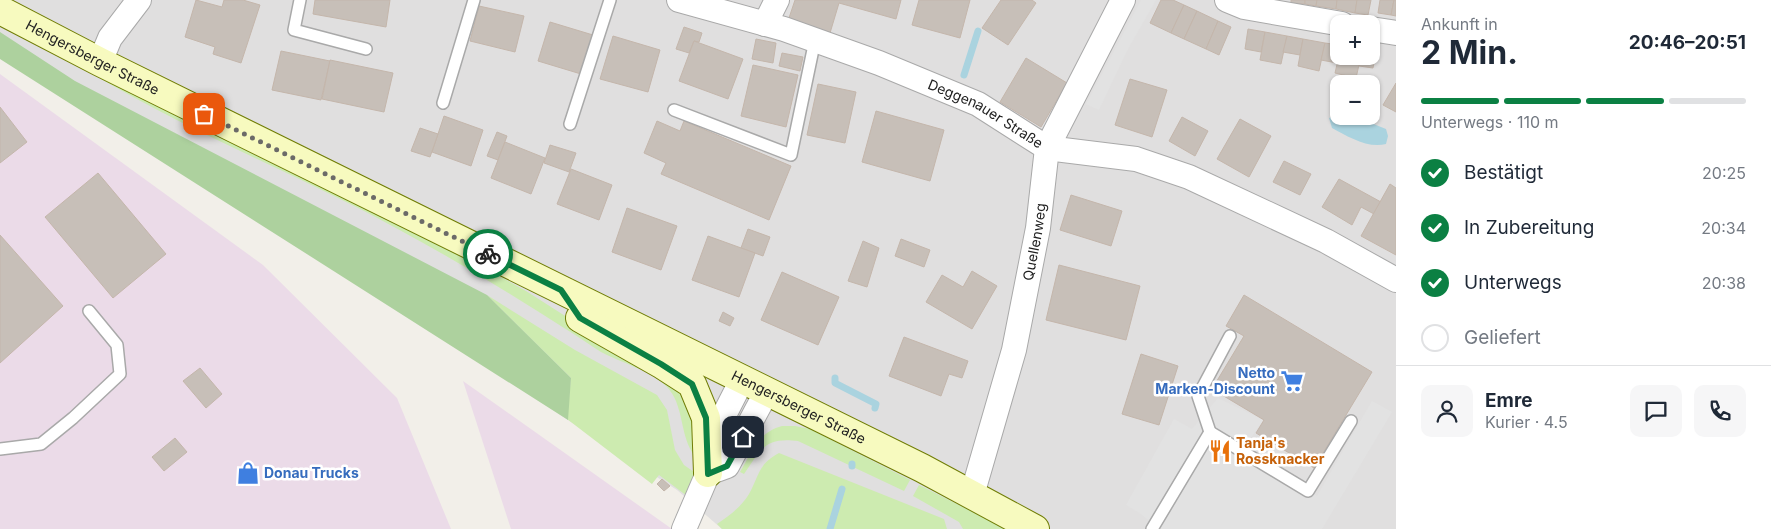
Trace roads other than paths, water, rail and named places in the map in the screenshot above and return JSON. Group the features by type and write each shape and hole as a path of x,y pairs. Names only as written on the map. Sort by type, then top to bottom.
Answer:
{"main road":[{"name":"Hengersberger Straße","path":"0,10 100,62 766,393 825,420 1036,529"},
{"name":"Hengersberger Straße","path":"561,290 580,318 692,384 706,418 708,474"}],"street":[{"path":"100,62 110,38 139,0"},
{"name":"Deggenauer Straße","path":"679,0 765,24 879,63 978,104 1047,148 1136,159 1189,177 1326,241 1396,280"},
{"path":"765,24 777,0"},
{"name":"Quellenweg","path":"972,495 1014,350 1038,228 1047,148 1123,0"},
{"path":"1227,0 1244,7 1330,22"},
{"path":"1380,30 1396,33"},
{"path":"684,529 708,474 721,421 742,380"},
{"path":"708,474 727,466 766,393"}],"lane":[{"path":"300,0 294,30 366,49"},
{"path":"443,103 474,0"},
{"path":"570,124 610,0"},
{"path":"674,110 791,155 815,40"},
{"path":"0,448 40,444 74,418 120,374 117,345 90,311"},
{"path":"1230,336 1198,396 1210,432 1308,491 1351,421"},
{"path":"1152,529 1210,432"}],"water":[{"path":"1331,125 1376,125 1386,129 1388,136 1386,144 1372,145 1351,138 1332,128"}],"waterway":[{"path":"964,75 978,31"},
{"path":"835,378 835,383 876,404 875,408"},
{"path":"830,529 842,489"}],"place":[{"name":"Netto Marken-Discount","path":"1292,381"},
{"name":"Tanja's Rossknacker","path":"1220,451"},
{"name":"Donau Trucks","path":"248,473"}]}
